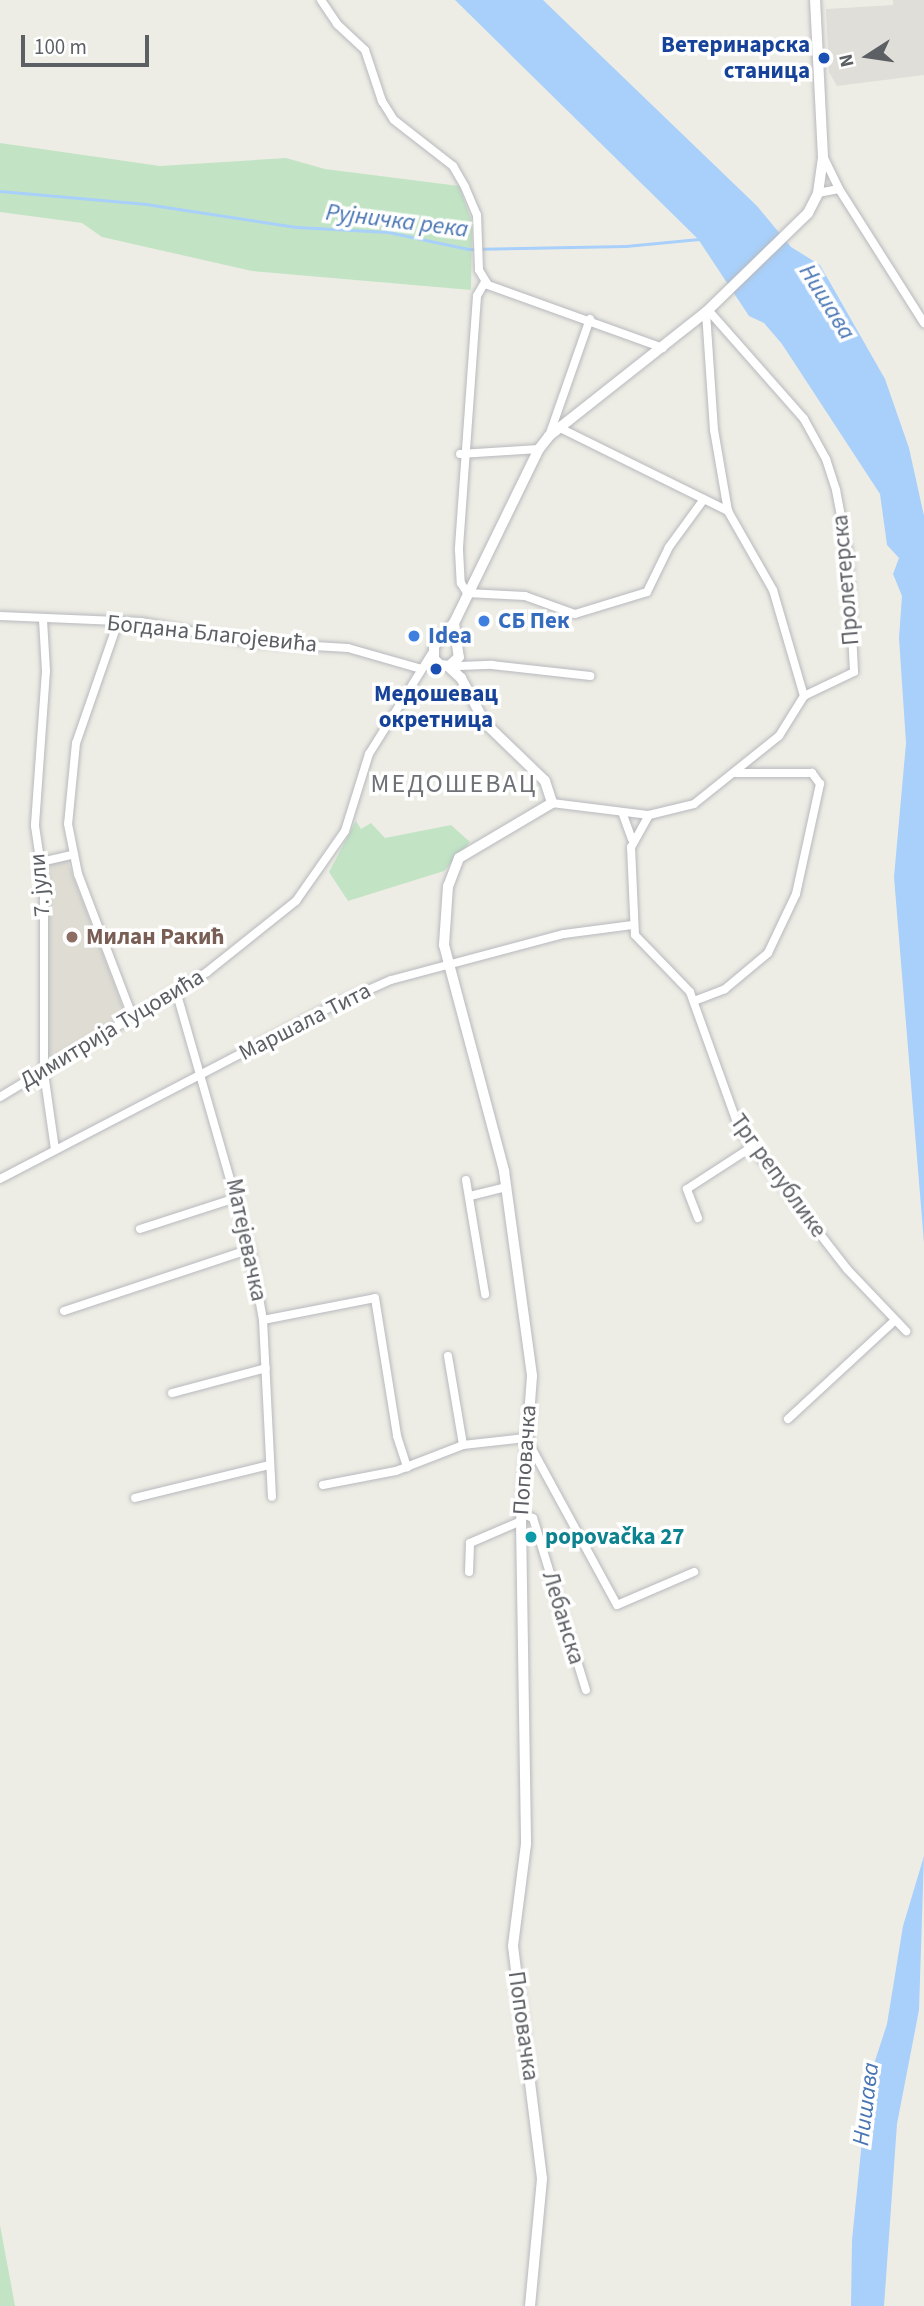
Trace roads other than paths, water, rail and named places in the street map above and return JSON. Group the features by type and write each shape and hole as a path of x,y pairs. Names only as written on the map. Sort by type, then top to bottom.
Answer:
{"street":[{"path":"321,0 337,24 365,50 382,101 394,120 453,166 477,215 479,256 485,282 477,296 463,454 459,566 467,593"},
{"path":"707,311 714,430 728,510 773,590 804,696 779,736 694,804 649,815 552,803 545,781 485,723 443,665 441,640 454,623 539,449 554,432 663,348 726,294 798,227 818,193 823,157 814,0"},
{"path":"823,157 839,189 924,323"},
{"path":"818,193 839,189"},
{"path":"485,282 663,348"},
{"name":"Пролетерска","path":"707,311 804,419 826,459 836,490 850,564 854,672 804,696"},
{"path":"554,432 590,319"},
{"path":"554,432 728,510"},
{"path":"463,454 539,449"},
{"path":"467,593 525,596 575,614 638,596 650,590 669,547 704,499"},
{"name":"Богдана Благојевића","path":"0,616 43,620 141,622 248,642 348,648 443,665 492,665 590,676"},
{"name":"7. јули","path":"43,620 46,671 35,826 41,862 44,1073 55,1149"},
{"path":"118,622 76,743 68,801 72,855 133,1018"},
{"path":"443,665 457,645 454,623"},
{"path":"441,640 457,645"},
{"name":"Димитрија Туцовића","path":"0,1097 44,1073 176,991 265,928 311,886 352,816 369,754 443,665"},
{"path":"694,1001 725,989 768,953 796,894 820,784 812,772 736,773"},
{"name":"Поповачка","path":"530,2306 542,2179 513,1972 526,1844 521,1517 532,1376 507,1187 446,963 445,900 459,858 552,803"},
{"path":"622,812 632,839 632,925"},
{"path":"632,839 649,815"},
{"path":"41,862 72,855"},
{"name":"Трг републике","path":"632,925 643,946 685,984 694,1001 727,1105 752,1147 893,1322 906,1331"},
{"name":"Маршала Тита","path":"0,1179 353,996 446,963 564,934 632,925"},
{"name":"Матејевачка","path":"176,991 239,1197 250,1249 263,1320 272,1497"},
{"path":"698,1218 687,1189 752,1147"},
{"path":"466,1180 485,1294"},
{"path":"470,1196 507,1187"},
{"path":"140,1229 239,1197"},
{"path":"64,1311 250,1249"},
{"path":"263,1320 375,1298 397,1436 407,1467"},
{"path":"788,1419 893,1322"},
{"path":"448,1356 463,1445"},
{"path":"172,1393 266,1368"},
{"path":"323,1485 407,1467 463,1445 526,1438 617,1605 694,1572"},
{"path":"135,1498 269,1465"},
{"path":"469,1572 470,1543 521,1517"},
{"name":"Лебанска","path":"521,1517 533,1518 586,1690"}],"water":[{"name":"Нишава","path":"455,0 543,0 757,206 791,247 820,265 885,379 909,448 924,516 924,1243 894,877 906,743 899,638 902,596 893,574 899,558 887,545 880,494 782,344 764,323 749,316 698,239"},
{"path":"924,1856 919,2010 897,2124 884,2306 851,2306 852,2240 864,2121 873,2067 887,2024 903,1926"}],"waterway":[{"name":"Рујничка река","path":"0,191 146,204 297,227 388,232 469,249 626,246 699,239"}],"place":[{"name":"Ветеринарска станица","path":"824,58"},
{"name":"СБ Пек","path":"484,621"},
{"name":"Idea","path":"414,636"},
{"name":"Медошевац окретница","path":"436,669"},
{"name":"Милан Ракић","path":"72,937"},
{"name":"popovačka 27","path":"531,1537"}],"district":[{"name":"МЕДОШЕВАЦ","path":"454,784"}]}
